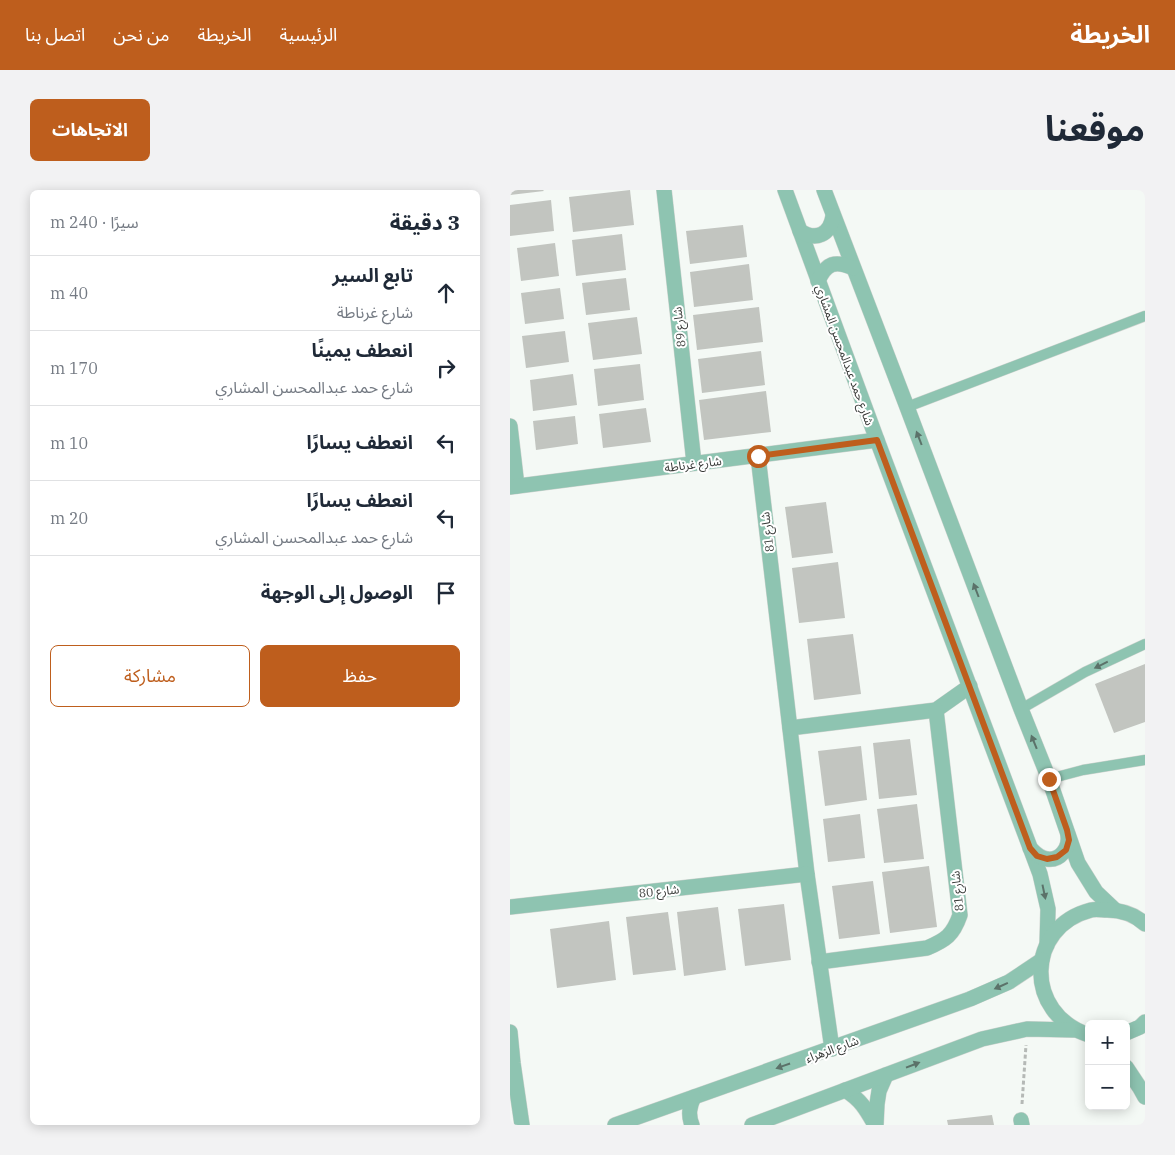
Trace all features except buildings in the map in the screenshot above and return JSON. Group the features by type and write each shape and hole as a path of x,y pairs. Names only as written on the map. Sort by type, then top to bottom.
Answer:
{"street":[{"name":"شارع 89","path":"664,190 694,464"},
{"name":"شارع حمد عبدالمحسن المشاري","path":"785,190 1040,874 1048,910 1040,974 1043,992 1051,1008 1063,1022 1085,1034"},
{"path":"824,190 1049,779 1078,863 1096,892 1115,910 1144,921"},
{"path":"800,231 806,236 821,235 832,224 833,216"},
{"path":"818,281 822,271 832,264 843,263 853,268"},
{"path":"510,426 514,487"},
{"name":"شارع غرناطة","path":"514,487 877,440"},
{"name":"شارع 81","path":"758,456 807,874 832,1049"},
{"path":"790,728 936,710 970,686"},
{"name":"شارع 81","path":"819,962 927,948 950,935 956,926 960,915 936,710"},
{"path":"1030,848 1037,856 1042,858 1057,857 1066,850 1069,840 1067,830"},
{"name":"شارع 80","path":"510,907 807,874"},
{"name":"شارع الزهراء","path":"615,1125 970,999 1009,982 1044,953 1055,933 1072,918 1093,910 1115,910"},
{"path":"1130,1032 1140,1028 1145,1022"},
{"path":"752,1125 982,1039 1027,1029 1085,1034"},
{"path":"510,1032 512,1064 522,1125"},
{"path":"1130,1071 1144,1086"},
{"path":"876,1125 879,1091 886,1075"},
{"path":"845,1090 856,1097 876,1125"},
{"path":"692,1125 689,1114 694,1097"},
{"path":"635,1118 644,1120 652,1125"}],"lane":[{"path":"907,407 1145,316"},
{"path":"1021,708 1085,672 1145,644"},
{"path":"1049,779 1083,770 1145,760"}],"path":[{"path":"1021,1122 1027,1029"}],"route":[{"path":"758,456 877,440 1030,848 1037,856 1047,859 1057,857 1066,850 1069,840 1049,779"}]}
